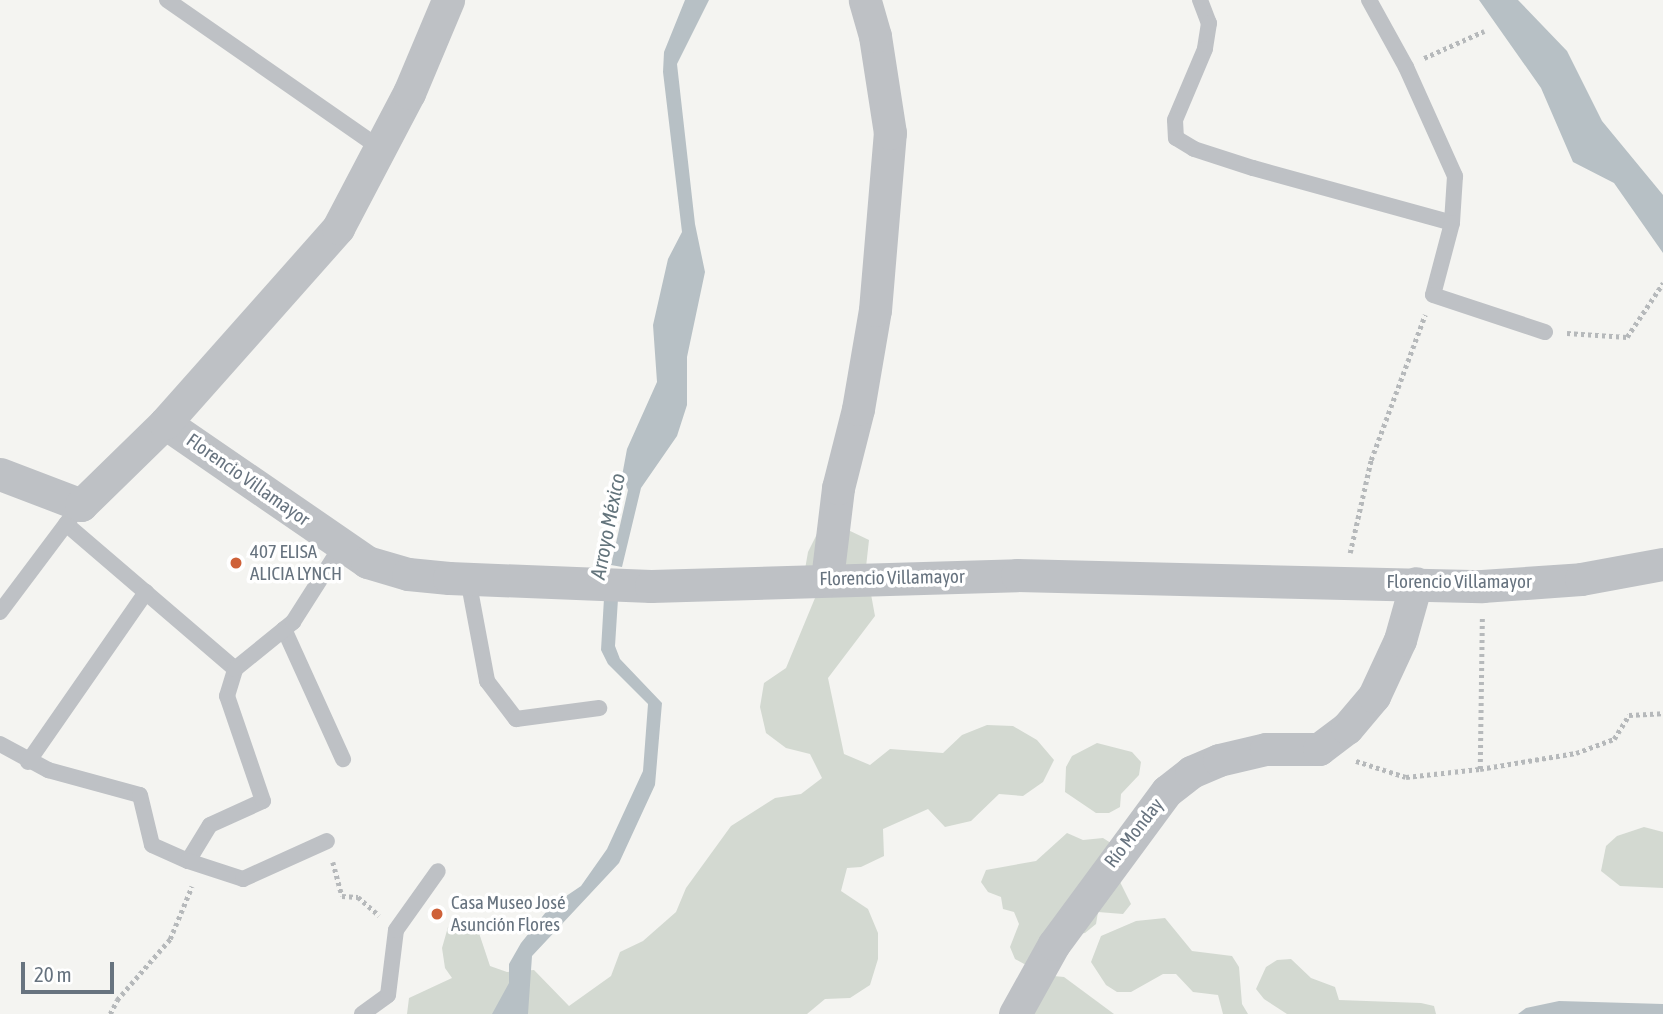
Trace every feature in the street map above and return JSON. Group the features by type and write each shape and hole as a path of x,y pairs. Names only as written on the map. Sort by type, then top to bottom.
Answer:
{"street":[{"path":"0,474 73,515 165,423 338,228 380,148 448,0"},
{"path":"827,579 838,488 858,409 875,310 890,133 875,36 865,0"},
{"name":"Florencio Villamayor","path":"165,423 367,562 408,574 613,584 1017,575 1482,586 1581,579 1663,564"},
{"path":"1320,748 1347,728 1374,696 1400,639 1416,583"},
{"name":"Río Monday","path":"1015,1014 1054,944 1167,791 1191,772 1219,760 1266,749 1320,748"}],"lane":[{"path":"167,0 380,148"},
{"path":"1200,0 1209,23 1205,49 1175,120 1176,138 1194,149 1452,223"},
{"path":"1372,1 1406,67 1455,176 1452,223 1433,295 1545,332"},
{"path":"0,612 73,515 146,592 235,669"},
{"path":"194,863 210,825 263,801 227,696 235,669 284,629 342,545"},
{"path":"468,579 487,681 516,719 599,708"},
{"path":"28,762 146,592"},
{"path":"284,629 343,759"},
{"path":"0,744 28,762 141,795 152,845 194,863 243,879 327,841"},
{"path":"362,1014 388,995 396,930 438,871"}],"path":[{"path":"1406,67 1484,31"},
{"path":"1545,332 1627,337 1663,283"},
{"path":"1344,581 1371,460 1433,295"},
{"path":"1480,769 1482,586"},
{"path":"1320,748 1406,777 1480,769 1576,753 1614,739 1629,715 1663,713"},
{"path":"327,841 342,896 358,897 396,930"},
{"path":"110,1014 117,1000 170,939 194,863"}],"shaded area":[{"path":"685,0 709,0 677,64 695,224 705,272 687,357 687,405 677,436 641,488 622,567 611,565 628,490 622,476 627,449 657,382 653,325 668,259 682,232 663,72 664,52"},
{"path":"1479,0 1518,0 1567,51 1602,121 1663,195 1663,253 1614,183 1573,162 1541,88"},
{"path":"820,528 846,529 869,540 866,567 875,616 828,678 844,754 870,765 890,749 943,753 962,735 987,725 1013,726 1037,740 1054,760 1043,782 1023,796 999,794 971,821 945,827 928,809 883,829 884,856 861,867 847,868 841,891 868,909 878,933 878,959 870,985 850,998 825,999 807,1014 407,1014 409,998 452,978 445,968 442,948 448,927 460,920 478,930 490,966 507,972 534,970 569,1006 611,976 620,952 643,941 676,912 686,888 731,826 775,798 801,794 822,778 810,754 786,748 766,733 760,707 764,683 786,668 815,598 804,575 808,552"},
{"path":"604,598 618,599 615,646 620,659 662,703 655,785 619,863 532,956 528,1014 492,1014 509,983 509,964 521,943 550,907 581,886 607,849 643,771 648,704 608,664 601,650"},
{"path":"1097,743 1132,752 1141,762 1139,775 1121,794 1120,807 1109,813 1096,813 1065,792 1066,767 1072,756"},
{"path":"1644,827 1663,832 1663,888 1620,886 1601,871 1606,846 1617,836"},
{"path":"1067,833 1083,840 1103,838 1114,845 1120,882 1131,904 1123,914 1098,912 1096,924 1085,933 1072,935 1026,965 1015,959 1010,947 1019,924 1014,912 1003,909 1001,897 988,892 981,882 986,870 1036,861"},
{"path":"1165,918 1192,951 1232,956 1239,967 1242,1004 1248,1014 1223,1014 1218,995 1193,992 1176,974 1163,974 1131,992 1117,992 1106,985 1091,962 1101,936 1136,921"},
{"path":"1291,959 1311,978 1335,987 1339,1000 1421,1003 1434,1006 1436,1014 1287,1014 1264,999 1256,989 1266,967 1277,960"},
{"path":"1043,975 1064,977 1114,1014 1023,1014"},
{"path":"1559,1001 1663,1004 1663,1014 1518,1014 1526,1008"}],"place":[{"name":"407 ELISA ALICIA LYNCH","path":"236,563"},
{"name":"Casa Museo José Asunción Flores","path":"437,914"}],"water label":[{"name":"Arroyo México","path":"607,526"}]}
